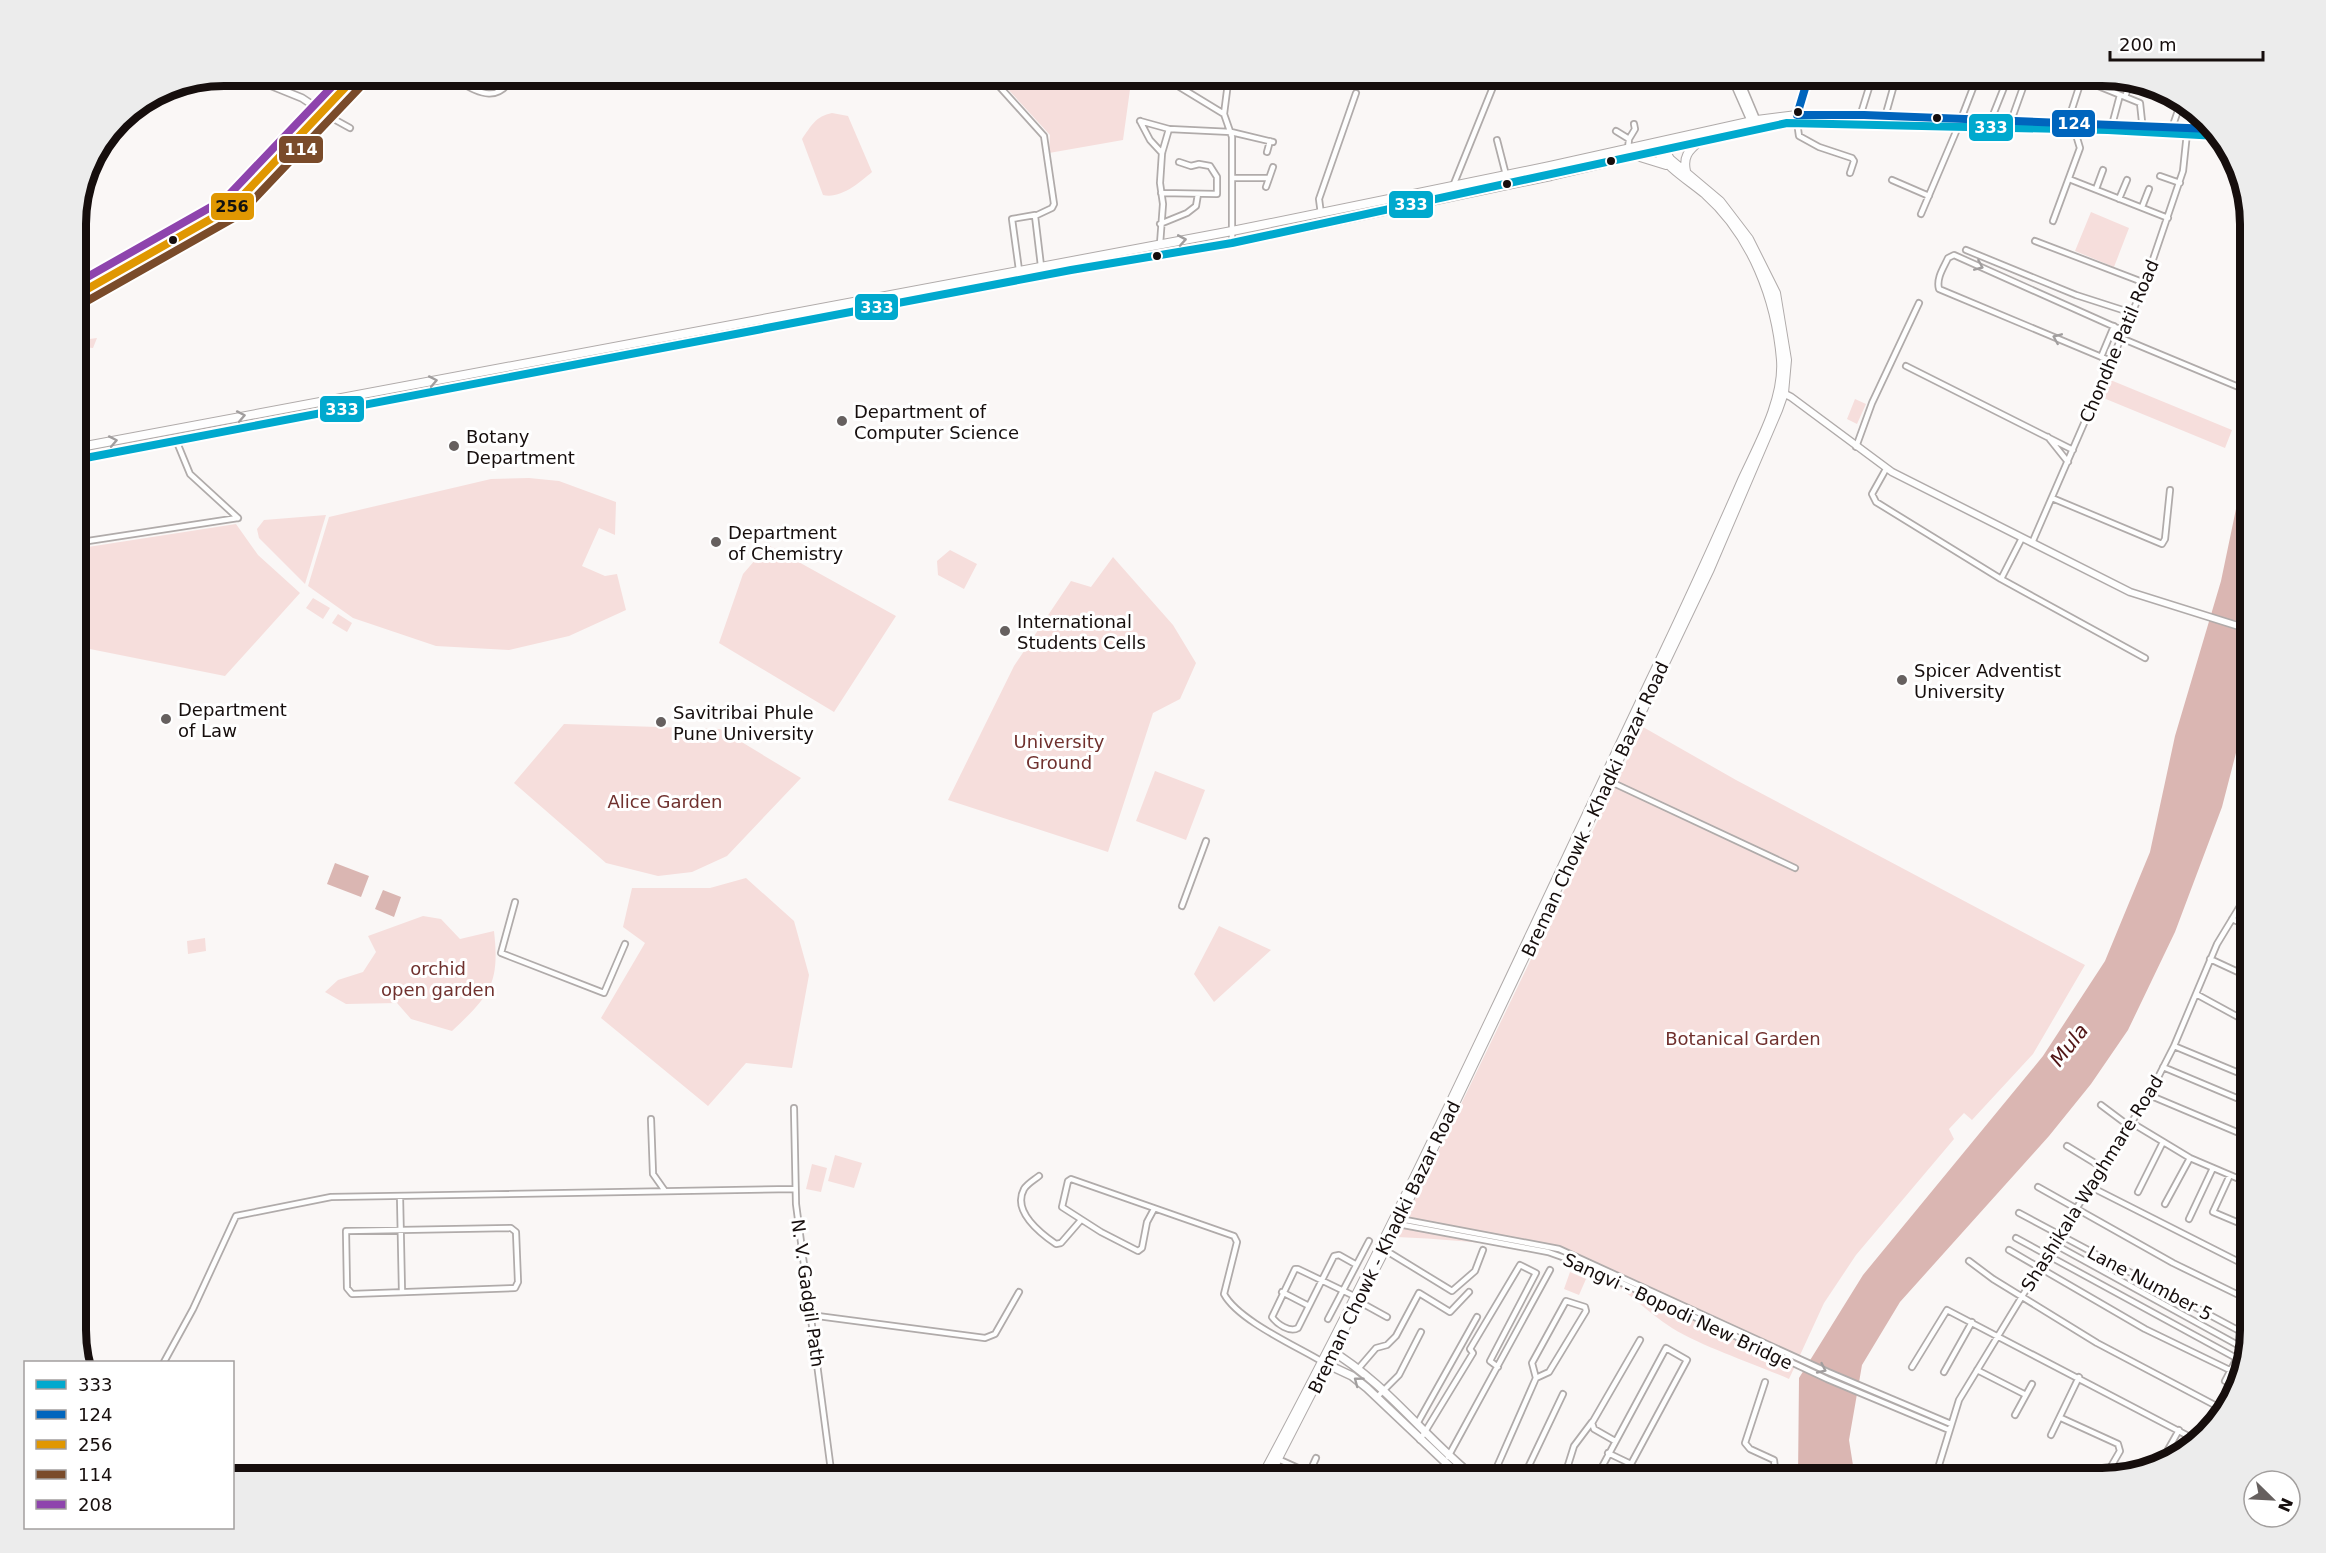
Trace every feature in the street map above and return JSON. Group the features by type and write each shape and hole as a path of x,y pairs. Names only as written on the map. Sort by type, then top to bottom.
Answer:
{"main road":[{"path":"86,290 227,211 255,186 339,86"},
{"path":"86,279 237,195 319,109 345,86"},
{"path":"1736,86 1755,124"},
{"path":"1741,86 1755,124"},
{"path":"86,458 1047,275 1232,243 1637,156 1658,146 1755,124 1797,119 1859,119 2143,129 2202,129"},
{"path":"1960,123 1991,120 2073,126 2112,125 2208,135"},
{"path":"86,446 1321,214 1628,150 1702,140 1755,124"},
{"path":"1686,171 1684,161 1687,153 1702,140"},
{"name":"Breman Chowk - Khadki Bazar Road","path":"1658,146 1670,166 1706,195 1730,222 1773,294"},
{"name":"Breman Chowk - Khadki Bazar Road","path":"1273,1468 1710,569 1781,392 1781,361 1773,294 1760,258 1739,224 1710,191 1670,159 1658,146"},
{"path":"1637,156 1670,166"},
{"name":"Breman Chowk - Khadki Bazar Road","path":"1382,1248 1399,1221 1704,566 1781,392"},
{"path":"174,429 176,440"},
{"path":"1330,1350 1358,1369 1380,1395 1453,1468"},
{"path":"1324,1363 1352,1376 1380,1395"},
{"name":"Breman Chowk - Khadki Bazar Road","path":"1266,1468 1324,1363"},
{"path":"1405,1420 1416,1425 1422,1437"},
{"path":"1446,1460 1459,1468"}],"street":[{"path":"272,86 302,98 350,128"},
{"path":"472,86 484,94 493,95 504,90 507,86"},
{"path":"999,86 1045,139 1054,204 1052,208 1035,215 1012,219 1019,270"},
{"path":"1179,86 1224,114"},
{"path":"1228,86 1224,114 1231,132 1232,243"},
{"path":"1453,186 1493,86"},
{"path":"1806,86 1797,119 1798,136 1819,147 1852,158 1854,161 1850,173"},
{"path":"1859,119 1869,86"},
{"path":"1884,120 1894,86"},
{"path":"1921,214 1974,86"},
{"path":"1991,120 2006,86"},
{"path":"2011,121 2024,86"},
{"path":"2053,221 2080,148 2071,111 2079,86"},
{"path":"2101,86 2140,103 2143,129"},
{"path":"2112,125 2127,88"},
{"path":"1321,214 1319,199 1356,93"},
{"path":"2172,128 2179,109"},
{"path":"1162,153 1150,140 1139,122 1143,120 1169,129 1231,132 1271,142 1267,152"},
{"path":"1628,150 1629,139 1635,129 1634,124"},
{"path":"1161,244 1162,153 1169,129"},
{"path":"1616,131 1629,139"},
{"name":"Chondhe Patil Road","path":"2032,543 2145,283 2180,183 2187,133"},
{"path":"1497,140 1506,175"},
{"path":"1161,193 1216,194 1217,177 1210,166 1199,164 1191,166 1179,162"},
{"path":"1266,187 1274,166"},
{"path":"2096,189 2103,170"},
{"path":"2160,176 2180,183"},
{"path":"1232,178 1269,178"},
{"path":"2069,179 2168,218"},
{"path":"1892,180 1929,196"},
{"path":"2119,199 2127,180"},
{"path":"2142,207 2149,189"},
{"path":"1160,224 1187,213 1196,206 1198,194"},
{"path":"1035,215 1041,266"},
{"path":"2035,241 2145,283"},
{"path":"1966,250 2076,295 2132,313"},
{"path":"2111,361 1939,289 1938,282 1942,271 1948,258 1954,255 2124,331"},
{"path":"1856,447 1872,403 1919,303"},
{"path":"2101,357 2114,326"},
{"path":"2121,338 2240,388"},
{"path":"1906,366 2073,450"},
{"path":"1781,392 1886,469 2130,592 2240,627"},
{"path":"2048,437 2068,462"},
{"path":"86,541 238,518 190,474 176,440"},
{"path":"1886,469 1872,494 1876,502 2001,579 2145,658"},
{"path":"2052,498 2162,544 2165,539 2170,490"},
{"path":"2001,579 2022,538"},
{"path":"1609,781 1796,868"},
{"path":"1182,906 1206,842"},
{"path":"515,902 501,953 604,993 625,944"},
{"name":"Shashikala Waghmare Road","path":"1938,1468 1959,1400 2060,1234 2150,1095 2174,1046 2211,959 2240,906"},
{"path":"2232,919 2240,923"},
{"path":"2211,959 2240,973"},
{"path":"2196,994 2240,1018"},
{"path":"2174,1046 2240,1073"},
{"path":"2163,1067 2240,1099"},
{"path":"2150,1095 2240,1133"},
{"path":"2101,1105 2130,1125 2190,1158 2240,1179"},
{"name":"N. V. Gadgil Path","path":"794,1108 795,1189 831,1468"},
{"path":"651,1119 653,1174 665,1191"},
{"path":"2139,1192 2163,1142"},
{"path":"2067,1146 2103,1168"},
{"path":"2165,1204 2190,1158"},
{"path":"2189,1219 2213,1167"},
{"path":"2230,1175 2213,1212 2240,1223"},
{"path":"1039,1176 1024,1190 1023,1200 1025,1215 1036,1228 1056,1244 1061,1243 1081,1220"},
{"path":"1154,1209 1139,1251 1063,1209 1070,1179 1236,1237 1237,1242 1224,1294 1229,1302 1244,1314 1324,1363"},
{"path":"2038,1187 2173,1263 2240,1296"},
{"path":"2091,1187 2240,1262"},
{"path":"165,1361 236,1216 331,1197 795,1189"},
{"path":"400,1196 402,1292"},
{"name":"Lane Number 5","path":"2019,1213 2240,1330"},
{"name":"Sangvi - Bopodi New Bridge","path":"1399,1221 1559,1249 1828,1372 1951,1424"},
{"name":"Sangvi - Bopodi New Bridge","path":"1425,1225 1548,1252 1579,1263 1827,1379 1949,1430"},
{"path":"511,1227 516,1232 518,1282 512,1288 402,1292 352,1294 346,1286 346,1231 511,1227"},
{"name":"Lane Number 5","path":"2016,1238 2237,1358"},
{"path":"1328,1319 1369,1241"},
{"path":"2054,1244 2239,1345"},
{"path":"1382,1248 1452,1291 1475,1271 1483,1250"},
{"path":"2009,1250 2145,1329 2232,1371"},
{"path":"1355,1264 1335,1255 1322,1280 1298,1328 1290,1330 1272,1317 1295,1269 1322,1280 1342,1290 1388,1317"},
{"path":"1969,1261 2107,1348 2217,1406"},
{"path":"1422,1437 1473,1353 1470,1349 1520,1264 1536,1273 1490,1361 1498,1367"},
{"path":"1446,1460 1550,1270"},
{"path":"810,1315 985,1338 995,1335 1019,1292"},
{"path":"1282,1292 1309,1306"},
{"path":"1358,1369 1376,1348 1387,1344 1396,1336 1419,1293 1450,1312 1469,1292"},
{"path":"1496,1468 1536,1378 1532,1363 1566,1301 1585,1306 1586,1311 1549,1372 1536,1378"},
{"path":"1912,1368 1947,1310 2189,1436"},
{"path":"1416,1425 1477,1317"},
{"path":"1944,1372 1972,1322"},
{"path":"1380,1395 1399,1376 1421,1332"},
{"path":"1567,1468 1574,1446 1593,1421 1640,1340"},
{"path":"1601,1468 1608,1453 1666,1348 1687,1360 1631,1464 1608,1453"},
{"path":"2225,1381 2236,1362"},
{"path":"1977,1370 2026,1395"},
{"path":"2051,1435 2079,1377"},
{"path":"1765,1382 1745,1443 1750,1449 1774,1460 1775,1468"},
{"path":"2015,1415 2032,1384"},
{"path":"1528,1468 1563,1394"},
{"path":"2061,1418 2118,1444 2120,1451 2111,1467"},
{"path":"1593,1421 1594,1429 1615,1441"},
{"path":"2169,1450 2179,1430"},
{"path":"1311,1468 1316,1458"},
{"path":"1278,1459 1298,1468"}],"green space":[{"path":"1005,86 1130,86 1123,140 1049,153 1050,135"},
{"path":"832,113 848,116 872,172 849,189 830,196 823,195 802,139 818,119"},
{"path":"2091,212 2129,228 2114,267 2075,251"},
{"path":"97,338 93,348 86,347 86,340"},
{"path":"2108,379 2232,430 2225,448 2101,397"},
{"path":"1855,399 1866,404 1857,424 1847,419"},
{"path":"529,478 559,481 616,502 615,535 599,528 582,566 605,576 617,574 626,610 569,636 509,650 436,646 353,618 308,586 329,517 491,479"},
{"path":"326,515 305,584 259,538 257,529 264,520"},
{"path":"236,524 258,555 300,593 225,676 86,648 86,547"},
{"path":"768,545 896,616 834,712 719,643 743,574"},
{"path":"950,550 977,564 964,589 938,575 937,561"},
{"name":"University Ground","path":"1113,557 1173,625 1196,663 1180,699 1153,713 1108,852 948,800 1014,666 1071,581 1091,587"},
{"path":"313,598 330,608 323,619 306,608"},
{"path":"338,614 352,623 347,632 332,623"},
{"name":"Alice Garden","path":"564,724 720,729 801,778 727,856 692,872 658,876 606,863 514,783"},
{"name":"Botanical Garden","path":"1643,727 1736,780 2085,965 2033,1054 1972,1120 1964,1113 1949,1129 1954,1139 1856,1255 1824,1303 1789,1379 1685,1335 1663,1322 1602,1276 1556,1257 1475,1242 1397,1237"},
{"path":"1155,771 1205,790 1186,840 1136,821"},
{"path":"746,878 794,921 809,975 792,1068 746,1063 708,1106 601,1018 645,943 623,927 632,888 710,888"},
{"name":"orchid open garden","path":"423,916 441,919 460,939 494,931 495,964 490,987 484,998 452,1031 411,1019 397,1003 346,1004 325,992 338,980 363,972 376,952 368,936"},
{"path":"1219,926 1271,950 1214,1002 1194,974"},
{"path":"205,938 206,951 188,954 187,941"},
{"path":"835,1155 862,1163 854,1188 828,1181"},
{"path":"812,1164 827,1168 821,1192 806,1189"},
{"path":"1570,1272 1586,1279 1579,1295 1564,1289"}],"water":[{"name":"Mula","path":"2240,490 2240,737 2222,807 2175,932 2128,1030 2091,1084 2049,1136 1900,1302 1862,1365 1849,1440 1853,1468 1798,1468 1799,1378 1863,1275 2043,1056 2105,961 2150,852 2175,736 2221,581"},
{"path":"335,863 369,876 361,897 327,884"},
{"path":"383,890 401,897 394,917 375,909"}],"transit line":[{"name":"208","path":"86,278 225,199 333,86"},
{"name":"256","path":"86,290 232,207 347,86"},
{"name":"114","path":"86,302 239,215 361,86"},
{"name":"124","path":"1806,86 1797,115 1864,115 2202,129"},
{"name":"333","path":"86,458 1071,270 1232,243 1787,123 2108,130 2208,135"}],"place":[{"name":"Department of Computer Science","path":"842,421"},
{"name":"Botany Department","path":"454,446"},
{"name":"Department of Chemistry","path":"716,542"},
{"name":"International Students Cells","path":"1005,631"},
{"name":"Spicer Adventist University","path":"1902,680"},
{"name":"Department of Law","path":"166,719"},
{"name":"Savitribai Phule Pune University","path":"661,722"}]}
